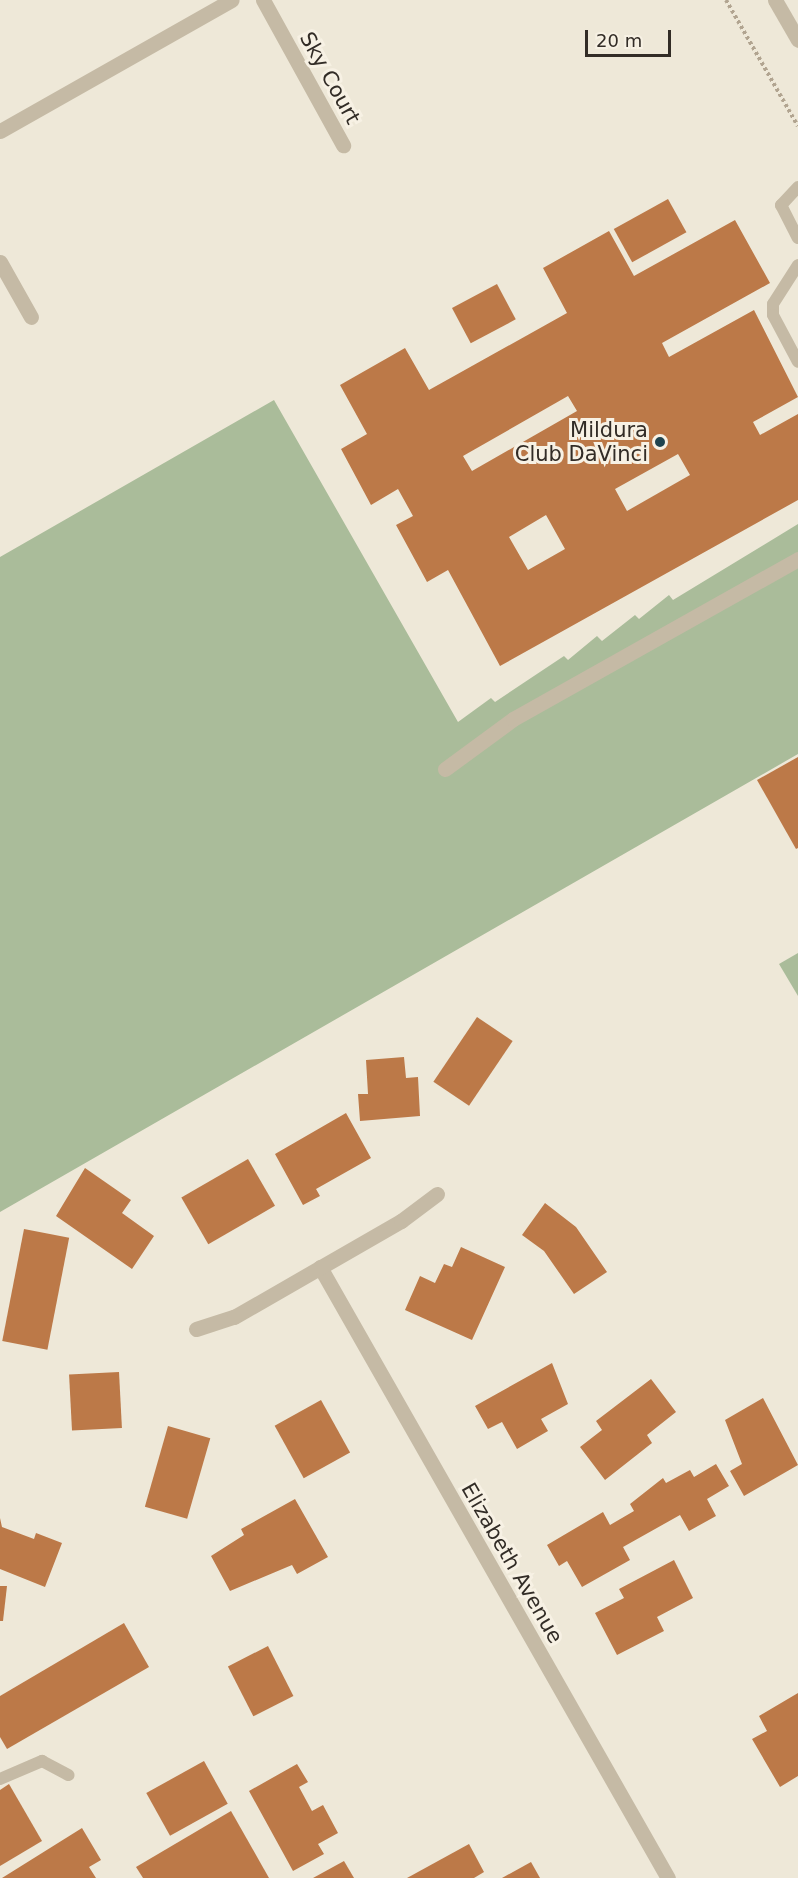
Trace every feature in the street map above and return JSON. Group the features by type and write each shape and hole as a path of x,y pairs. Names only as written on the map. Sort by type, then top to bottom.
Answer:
{"street":[{"path":"0,131 232,0"},
{"name":"Sky Court","path":"263,0 343,145"},
{"path":"775,0 798,40"},
{"path":"0,262 31,317"},
{"path":"445,769 513,719 798,559"},
{"path":"196,1329 234,1317 320,1267 437,1194"},
{"name":"Elizabeth Avenue","path":"320,1267 668,1878"}],"lane":[{"path":"798,187 781,205 798,238"},
{"path":"798,265 772,304 798,362"},
{"path":"0,1779 42,1761 68,1775"}],"path":[{"path":"726,0 798,126"}],"green space":[{"path":"274,400 458,722 491,698 495,702 564,656 568,660 597,636 602,641 635,615 639,619 669,595 673,600 798,524 798,754 0,1212 0,557"},
{"path":"798,953 798,996 779,964"}],"building":[{"path":"668,199 686,232 632,262 614,229"},
{"name":"Mildura Club DaVinci","path":"735,220 770,283 662,343 669,357 754,310 798,397 753,422 760,435 798,414 798,500 500,666 448,570 427,582 396,525 413,516 398,489 371,505 341,449 367,434 340,385 405,348 429,390 567,313 543,268 609,231 634,276","holes":["568,396 577,411 472,471 463,456","678,454 690,475 627,511 615,489","546,515 565,549 528,570 509,537"]},
{"path":"497,284 516,319 471,343 452,308"},
{"path":"798,757 798,848 796,849 757,780"},
{"path":"477,1017 513,1041 469,1106 433,1082"},
{"path":"404,1057 406,1078 418,1077 420,1116 360,1121 358,1094 368,1094 366,1060"},
{"path":"346,1113 371,1158 316,1189 320,1196 303,1205 275,1154"},
{"path":"248,1159 275,1206 208,1244 181,1198"},
{"path":"85,1168 131,1200 122,1213 154,1236 132,1269 56,1216"},
{"path":"545,1203 576,1227 607,1272 574,1294 544,1251 522,1235"},
{"path":"24,1229 69,1238 47,1350 2,1341"},
{"path":"461,1247 505,1267 472,1340 405,1310 420,1276 435,1283 444,1264 452,1267"},
{"path":"552,1363 568,1404 541,1419 548,1431 517,1449 502,1422 488,1429 475,1406"},
{"path":"119,1372 122,1428 72,1431 69,1375"},
{"path":"651,1379 676,1412 647,1435 652,1443 605,1480 580,1447 602,1430 596,1421"},
{"path":"763,1398 798,1465 744,1496 730,1471 742,1464 725,1420"},
{"path":"321,1400 350,1452 304,1478 275,1426"},
{"path":"168,1426 210,1438 187,1519 145,1507"},
{"path":"716,1464 729,1486 707,1499 716,1516 689,1531 680,1515 623,1547 630,1560 582,1587 567,1561 559,1566 547,1545 603,1512 610,1525 634,1511 630,1504 663,1478 666,1483 690,1470 694,1477"},
{"path":"295,1499 328,1557 297,1574 292,1565 230,1591 211,1556 244,1535 241,1529"},
{"path":"0,1518 2,1527 34,1539 36,1533 62,1543 45,1587 0,1569"},
{"path":"674,1560 693,1598 657,1617 664,1631 617,1655 595,1613 624,1598 619,1589"},
{"path":"0,1586 7,1586 3,1621 0,1621"},
{"path":"124,1623 149,1667 7,1749 0,1737 0,1696"},
{"path":"268,1646 293,1696 253,1716 228,1666"},
{"path":"798,1693 798,1776 780,1787 752,1739 767,1731 759,1716"},
{"path":"204,1761 228,1804 170,1836 146,1793"},
{"path":"297,1764 308,1782 299,1787 312,1811 323,1805 338,1833 318,1844 324,1854 293,1871 249,1791"},
{"path":"9,1784 42,1841 0,1866 0,1790"},
{"path":"231,1811 269,1878 143,1878 136,1867"},
{"path":"82,1828 101,1860 89,1867 96,1878 2,1878"},
{"path":"469,1844 484,1872 474,1878 407,1878"},
{"path":"344,1861 354,1878 313,1878"},
{"path":"531,1862 540,1878 502,1878"}],"place":[{"name":"Mildura Club DaVinci","path":"660,442"}]}
